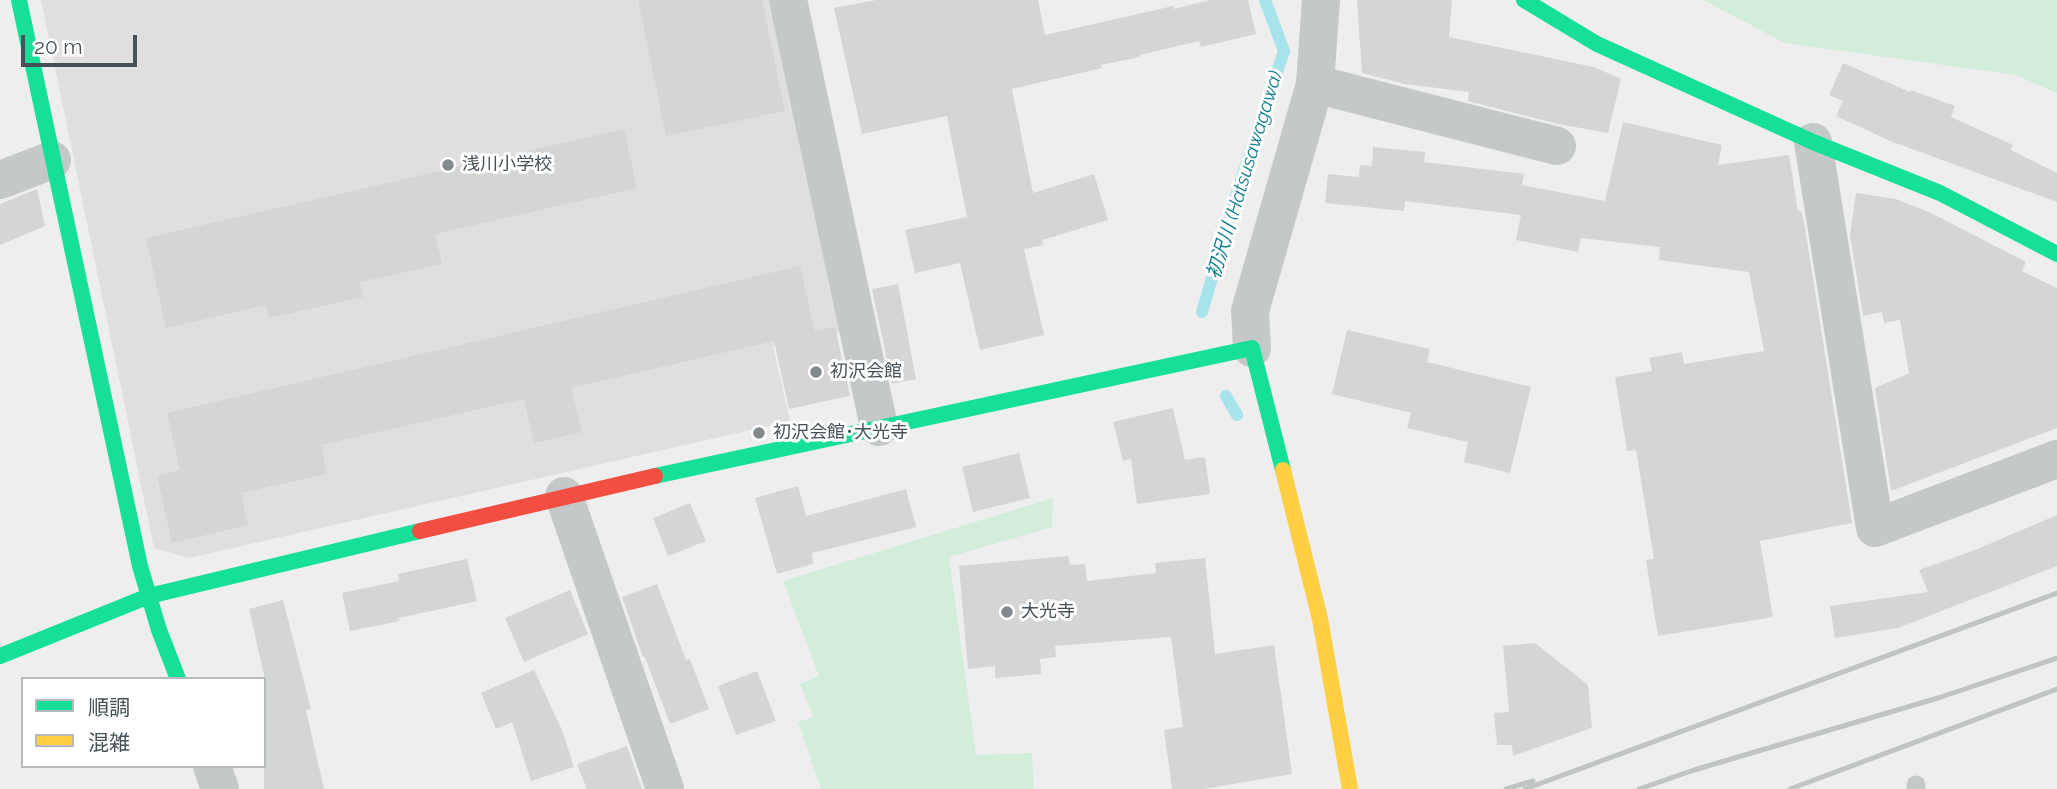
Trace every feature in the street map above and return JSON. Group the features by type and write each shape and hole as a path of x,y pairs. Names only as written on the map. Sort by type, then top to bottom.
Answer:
{"street":[{"path":"19,0 140,566 159,630 177,677"},
{"path":"788,0 879,426"},
{"path":"1321,0 1315,84 1250,311 1252,348 1320,619 1350,789"},
{"path":"1524,0 1597,44 1813,142 1940,193 2057,254"},
{"path":"1315,84 1557,146"},
{"path":"1813,142 1875,528 2057,459"},
{"path":"0,180 52,160"},
{"path":"0,656 149,596 564,496 879,426 1252,348"},
{"path":"564,496 666,789"},
{"path":"213,768 220,789"}],"shaded area":[{"name":"浅川小学校","path":"41,0 788,0 857,329 773,346 790,421 189,558 154,548"}],"green space":[{"path":"1703,0 2057,0 2057,93 2016,75 1785,43"},
{"path":"1053,498 1052,527 949,557 976,755 1032,753 1034,789 821,789 798,722 813,717 800,684 819,676 783,581"}],"building":[{"path":"638,0 762,0 785,111 666,136"},
{"path":"876,0 1038,0 1045,35 1173,6 1174,9 1210,0 1248,0 1256,34 1201,47 1199,41 1012,89 1033,193 1094,174 1108,220 1042,240 1043,245 1024,249 1044,335 980,350 960,263 915,273 905,230 967,217 947,116 862,134 834,8"},
{"path":"1357,0 1452,0 1449,37 1594,67 1621,79 1608,133 1558,124 1468,101 1469,92 1405,84 1362,73"},
{"path":"1843,63 1910,92 1911,90 1955,106 1951,117 2013,145 2011,150 2057,173 2057,202 1890,141 1836,116 1843,101 1829,95"},
{"path":"1623,122 1722,145 1718,165 1789,155 1798,211 1801,211 1804,222 1852,523 1760,541 1773,617 1658,636 1646,560 1654,559 1636,450 1627,451 1615,377 1652,371 1649,358 1682,352 1684,364 1764,351 1749,272 1659,260 1660,247 1581,238 1578,252 1516,240 1521,215 1405,201 1404,211 1325,203 1328,174 1359,177 1360,165 1372,166 1373,147 1425,152 1424,162 1524,174 1522,185 1605,201"},
{"path":"624,129 637,188 435,234 442,264 360,282 363,297 269,318 266,305 166,328 146,238"},
{"path":"37,189 45,226 0,245 0,204"},
{"path":"1856,193 1896,199 1931,213 2026,262 2022,271 2057,288 2057,428 1891,491 1875,388 1909,373 1900,320 1884,323 1882,312 1863,316 1850,235"},
{"path":"800,266 815,331 835,327 850,396 789,409 774,341 571,388 582,432 534,443 524,399 321,445 327,474 241,493 248,525 172,543 157,476 180,470 167,413"},
{"path":"898,284 916,379 892,384 872,289"},
{"path":"1347,330 1430,349 1427,362 1531,387 1510,473 1464,462 1468,442 1407,428 1411,413 1332,394"},
{"path":"1173,408 1185,460 1205,457 1210,494 1137,504 1131,459 1123,461 1113,422"},
{"path":"1019,453 1030,498 973,512 962,467"},
{"path":"798,486 806,516 906,489 916,527 812,553 813,564 777,574 755,498"},
{"path":"690,503 706,541 668,556 653,518"},
{"path":"2057,515 2057,566 1898,628 1835,638 1830,606 1928,592 1919,570 1975,550"},
{"path":"1068,556 1070,565 1085,564 1087,581 1156,573 1155,563 1205,558 1215,654 1274,645 1292,774 1204,789 1172,789 1164,730 1183,727 1171,637 1055,646 1056,657 1040,659 1041,674 995,678 995,666 968,669 959,566"},
{"path":"467,559 477,601 350,631 342,593 399,581 398,574"},
{"path":"657,584 686,660 690,659 709,709 670,724 622,597"},
{"path":"570,590 588,634 524,662 505,618"},
{"path":"283,600 311,709 306,710 324,789 264,789 266,677 249,609"},
{"path":"1535,643 1588,685 1592,728 1513,756 1512,745 1497,745 1494,713 1509,712 1503,646"},
{"path":"534,670 562,730 574,767 531,781 512,722 496,729 481,693"},
{"path":"757,671 776,721 736,735 718,686"},
{"path":"627,746 642,789 587,789 577,764"}],"waterway":[{"name":"初沢川 (Hatsusawagawa)","path":"1202,312 1237,193 1284,51 1265,0"},
{"name":"初沢川 (Hatsusawagawa)","path":"1226,396 1237,415"}],"railway":[{"path":"1525,789 2057,593"},
{"path":"1639,789 1694,770 1938,698 2057,658"},
{"path":"1790,789 2057,689"},
{"path":"1506,789 1533,781"}],"traffic: fast":[{"path":"19,0 140,566 159,630 177,677"},
{"path":"1524,0 1597,44 1813,142 1940,193 2057,254"},
{"path":"655,476 1252,348 1283,470"},
{"path":"0,656 149,596 420,531"}],"traffic: slow":[{"path":"1283,470 1320,619 1350,789"}],"traffic: jam":[{"path":"420,531 655,476"}],"place":[{"name":"浅川小学校","path":"448,165"},
{"name":"初沢会館","path":"816,372"},
{"name":"初沢会館･大光寺","path":"759,433"},
{"name":"大光寺","path":"1007,612"}]}
